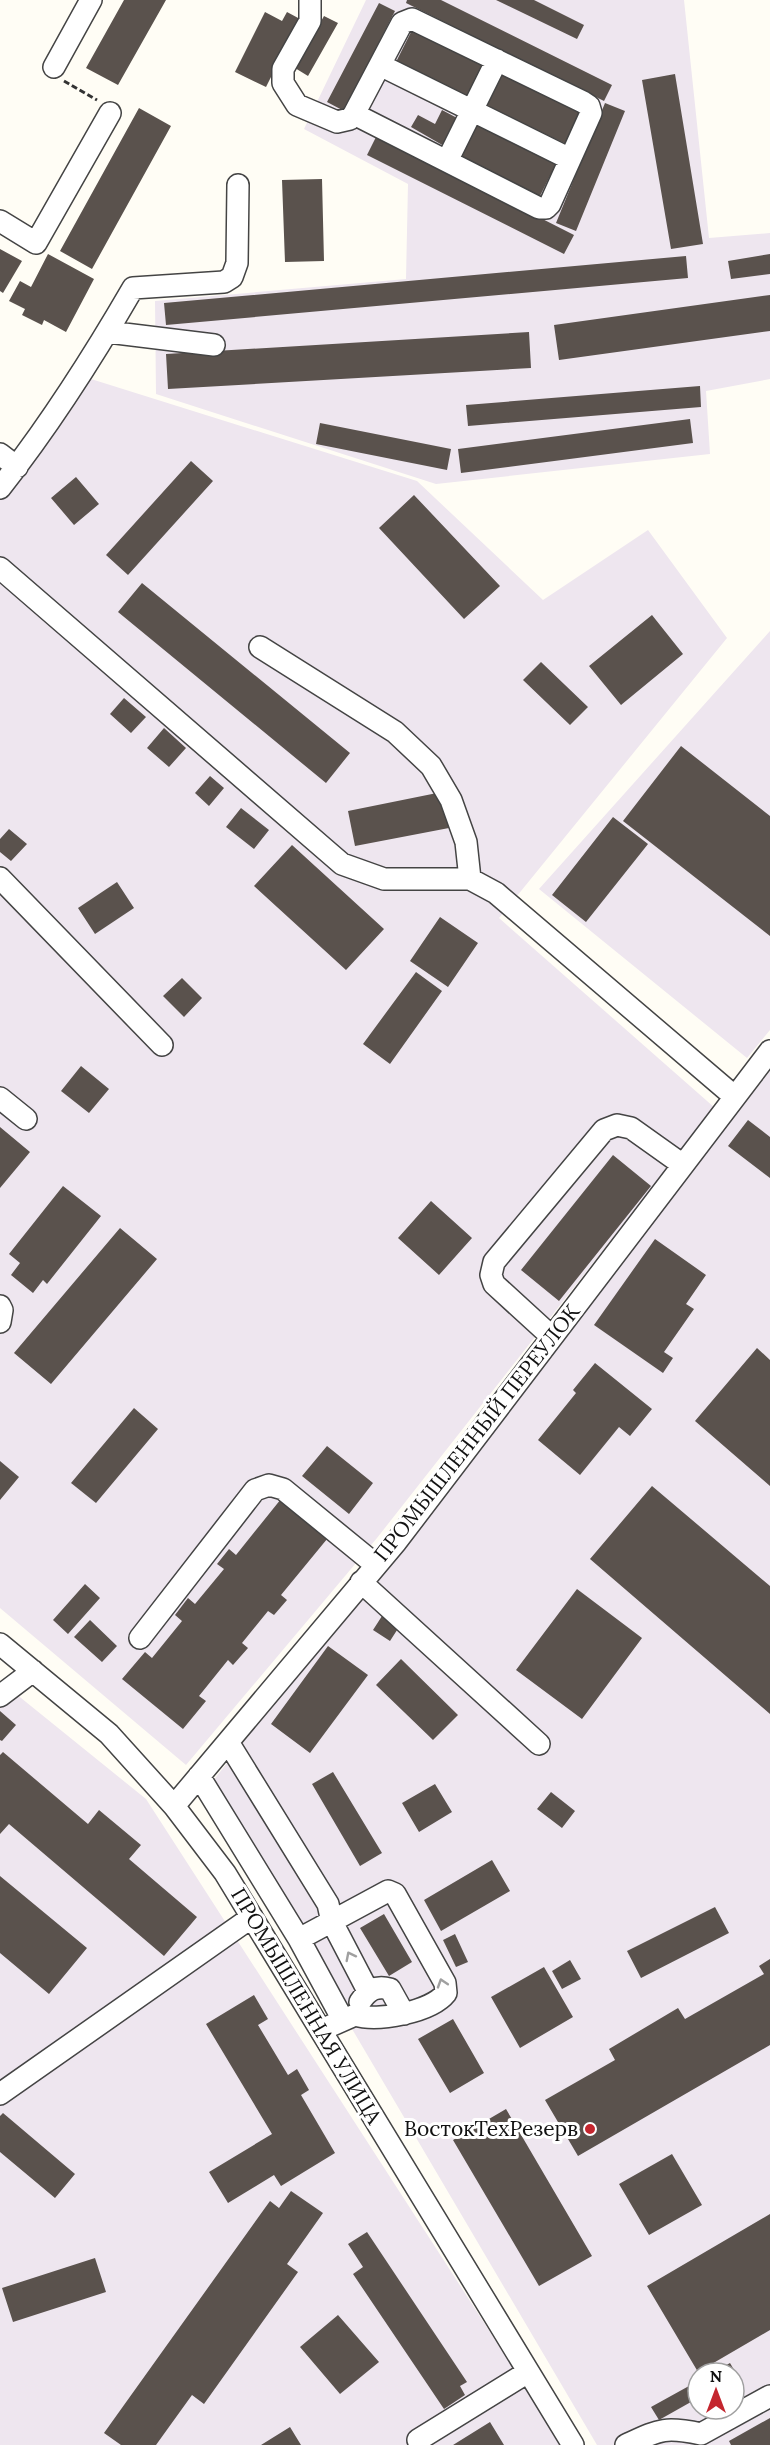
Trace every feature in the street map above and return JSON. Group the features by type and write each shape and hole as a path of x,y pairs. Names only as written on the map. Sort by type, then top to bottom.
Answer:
{"street":[{"path":"54,67 92,0"},
{"path":"310,0 309,21 283,69 283,83 297,105 337,122 351,119 402,23 412,19 589,106 591,113 550,204 546,208 539,208 354,114"},
{"path":"447,161 497,60"},
{"path":"380,65 570,159"},
{"path":"0,220 36,243 110,113"},
{"path":"0,488 8,461 108,332 133,288 224,282 232,277 237,263 238,185"},
{"path":"108,332 214,345"},
{"path":"0,568 342,864 384,879 470,879 496,893 735,1097"},
{"path":"260,647 395,732 431,766 451,800 465,842 470,879"},
{"path":"0,878 162,1045"},
{"name":"ПРОМЫШЛЕННЫЙ ПЕРЕУЛОК","path":"174,1806 376,1565 770,1051"},
{"path":"0,1098 26,1119"},
{"path":"552,1337 494,1284 491,1275 494,1262 604,1130 616,1125 631,1128 683,1166"},
{"path":"0,1306 2,1310 0,1323"},
{"path":"140,1638 255,1490 269,1485 283,1489 376,1565"},
{"path":"361,1582 539,1744"},
{"name":"ПРОМЫШЛЕННАЯ УЛИЦА","path":"0,1644 109,1734 174,1806 225,1873 573,2445"},
{"path":"0,1696 33,1671"},
{"path":"228,1742 328,1904 332,1922 368,1991"},
{"path":"199,1776 349,2018"},
{"path":"299,1939 388,1891 395,1894 445,1983 446,1993 441,1998 404,2014 366,2019 349,2018 321,2030"},
{"path":"0,2094 252,1917"},
{"path":"349,2018 368,1991 381,1987 390,1989 404,2014"},
{"path":"418,2440 528,2372"},
{"path":"626,2445 661,2429 676,2429 701,2434 770,2396"}],"path":[{"path":"54,67 54,74 57,77 107,106 110,113"}],"shaded area":[{"path":"366,0 684,0 709,238 770,233 770,379 706,391 710,454 436,484 156,394 155,301 406,279 408,184 304,129"},
{"path":"91,379 417,481 543,600 648,530 727,638 499,918 715,1108 377,1538 186,1765 0,1608 0,497"},
{"path":"770,631 770,1030 747,1058 539,889"},
{"path":"770,1071 770,2445 597,2445 209,1786"},
{"path":"0,1681 146,1799 563,2445 0,2445"}],"building":[{"path":"124,0 166,0 118,85 86,68"},
{"path":"407,0 441,0 612,85 604,101 406,3"},
{"path":"496,0 534,0 584,25 577,39"},
{"path":"379,3 395,11 344,111 327,102"},
{"path":"265,12 282,21 287,12 300,19 266,87 235,72"},
{"path":"324,16 338,23 308,76 295,68"},
{"path":"412,30 486,66 470,99 396,62"},
{"path":"502,73 582,111 566,144 486,106"},
{"path":"675,74 703,244 671,249 642,80"},
{"path":"605,103 625,111 576,231 556,223"},
{"path":"139,108 171,126 92,269 60,251"},
{"path":"442,110 459,119 444,146 411,127 418,115 435,124"},
{"path":"476,122 557,162 539,198 458,158"},
{"path":"377,135 574,235 564,254 367,155"},
{"path":"322,179 324,261 285,262 282,180"},
{"path":"0,249 22,261 3,293 0,291"},
{"path":"48,254 94,279 66,332 44,320 42,325 22,315 25,309 9,301 20,281 31,287"},
{"path":"770,254 770,274 731,279 728,261"},
{"path":"686,256 688,278 166,325 164,303"},
{"path":"770,295 770,331 559,360 554,325"},
{"path":"529,332 531,368 168,389 166,354"},
{"path":"700,386 701,407 468,426 466,405"},
{"path":"690,419 693,443 461,473 458,449"},
{"path":"320,423 451,449 447,470 316,444"},
{"path":"191,461 213,481 128,575 106,555"},
{"path":"76,477 99,504 74,525 51,498"},
{"path":"414,495 500,586 464,619 379,528"},
{"path":"142,583 350,753 326,783 118,612"},
{"path":"652,615 683,654 621,705 589,666"},
{"path":"541,662 588,707 570,725 523,680"},
{"path":"124,698 146,717 131,733 110,714"},
{"path":"164,728 186,748 169,767 147,748"},
{"path":"681,746 770,816 770,936 623,821"},
{"path":"210,776 224,788 209,806 195,793"},
{"path":"442,792 449,828 355,846 348,811"},
{"path":"241,808 269,830 254,849 226,827"},
{"path":"613,817 648,844 586,922 552,895"},
{"path":"9,829 27,844 11,861 0,852 0,839"},
{"path":"292,845 384,929 346,970 254,886"},
{"path":"117,882 134,908 95,934 78,908"},
{"path":"440,917 478,943 448,987 410,961"},
{"path":"416,972 442,991 390,1064 363,1044"},
{"path":"182,978 202,998 184,1017 163,996"},
{"path":"81,1066 109,1089 89,1113 61,1091"},
{"path":"748,1120 770,1137 770,1178 728,1146"},
{"path":"0,1127 30,1152 0,1188"},
{"path":"613,1155 651,1186 559,1301 521,1270"},
{"path":"63,1186 101,1216 47,1284 43,1280 33,1293 11,1275 20,1263 9,1254"},
{"path":"431,1201 472,1238 439,1275 398,1238"},
{"path":"120,1228 157,1259 51,1384 14,1353"},
{"path":"655,1239 706,1275 686,1304 694,1309 664,1352 673,1358 663,1373 594,1325"},
{"path":"757,1348 770,1360 770,1486 695,1421"},
{"path":"595,1363 652,1409 630,1436 619,1427 580,1475 538,1440 576,1393 573,1390"},
{"path":"134,1408 158,1429 96,1503 71,1483"},
{"path":"327,1446 373,1483 349,1514 302,1476"},
{"path":"0,1461 19,1477 0,1500"},
{"path":"652,1486 770,1586 770,1714 590,1559"},
{"path":"285,1494 332,1533 281,1595 287,1600 274,1615 268,1611 242,1643 248,1648 233,1665 228,1660 199,1696 206,1701 183,1729 122,1679 145,1652 152,1658 182,1621 175,1615 188,1598 195,1604 224,1569 217,1564 229,1549 236,1555"},
{"path":"85,1584 100,1598 68,1634 53,1620"},
{"path":"577,1589 642,1638 582,1719 516,1670"},
{"path":"382,1616 399,1627 390,1641 373,1630"},
{"path":"90,1620 117,1646 102,1662 74,1637"},
{"path":"328,1646 368,1675 310,1753 271,1724"},
{"path":"401,1659 458,1715 433,1740 376,1685"},
{"path":"0,1711 16,1725 2,1741 0,1740"},
{"path":"3,1752 88,1824 99,1810 141,1845 129,1859 197,1917 164,1956 9,1824 0,1834 0,1755"},
{"path":"333,1772 382,1853 360,1866 312,1784"},
{"path":"435,1784 452,1812 419,1832 402,1803"},
{"path":"551,1792 575,1811 562,1828 537,1809"},
{"path":"492,1860 510,1891 441,1931 424,1900"},
{"path":"0,1876 87,1948 49,1994 0,1953"},
{"path":"715,1907 729,1933 641,1978 627,1951"},
{"path":"384,1914 412,1962 389,1976 360,1928"},
{"path":"455,1934 468,1962 456,1967 443,1940"},
{"path":"770,1959 770,2045 578,2156 545,2100 615,2060 609,2049 678,2008 685,2019 764,1974 759,1966"},
{"path":"570,1960 581,1979 562,1989 552,1971"},
{"path":"544,1967 573,2017 520,2048 491,1997"},
{"path":"254,1995 268,2019 258,2025 288,2075 297,2069 309,2090 301,2095 335,2153 281,2186 274,2175 228,2203 209,2172 272,2134 206,2024"},
{"path":"453,2019 484,2073 450,2093 418,2039"},
{"path":"506,2109 592,2256 539,2286 453,2140"},
{"path":"3,2113 75,2174 55,2198 0,2152 0,2116"},
{"path":"672,2154 702,2205 649,2235 619,2184"},
{"path":"291,2191 323,2213 287,2264 298,2272 204,2404 192,2395 156,2445 121,2445 104,2433 270,2201 279,2208"},
{"path":"770,2214 770,2330 717,2361 691,2361 647,2286"},
{"path":"367,2232 467,2382 460,2386 465,2395 444,2409 353,2274 363,2267 348,2244"},
{"path":"95,2258 106,2292 13,2322 2,2288"},
{"path":"338,2315 379,2362 340,2394 300,2347"},
{"path":"686,2388 686,2405 659,2420 651,2407"},
{"path":"770,2418 770,2445 731,2445 729,2441"},
{"path":"490,2422 504,2445 453,2445"},
{"path":"290,2427 301,2445 261,2445"}],"place":[{"name":"ВостокТехРезерв","path":"590,2129"}]}
